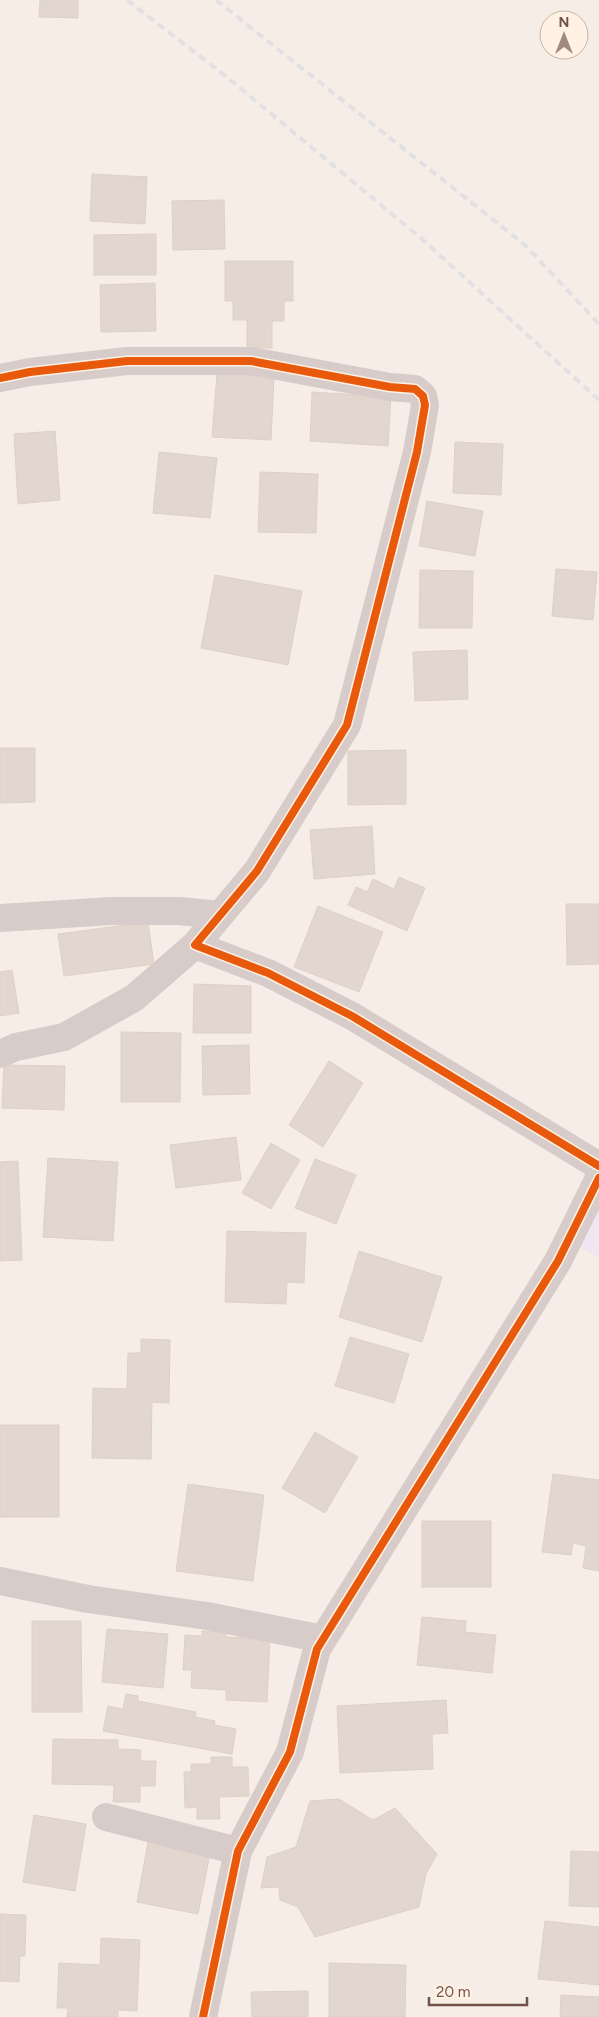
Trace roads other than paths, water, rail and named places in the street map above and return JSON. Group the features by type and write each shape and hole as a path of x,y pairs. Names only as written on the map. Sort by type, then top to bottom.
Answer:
{"street":[{"path":"0,378 30,372 127,361 251,361 390,387 416,389 423,396 425,405 417,452 347,725 257,871 195,945 134,998 64,1036 16,1047 0,1054"},
{"path":"0,918 112,911 179,911 220,915"},
{"path":"195,945 268,972 352,1016 599,1166"},
{"path":"203,2017 238,1851 290,1752 317,1649 558,1261 599,1178"},
{"path":"0,1581 88,1599 207,1616 323,1640"},
{"path":"106,1817 238,1851"}],"railway":[{"path":"127,0 228,78 422,239 599,400"},
{"path":"216,0 525,245 599,324"}]}
